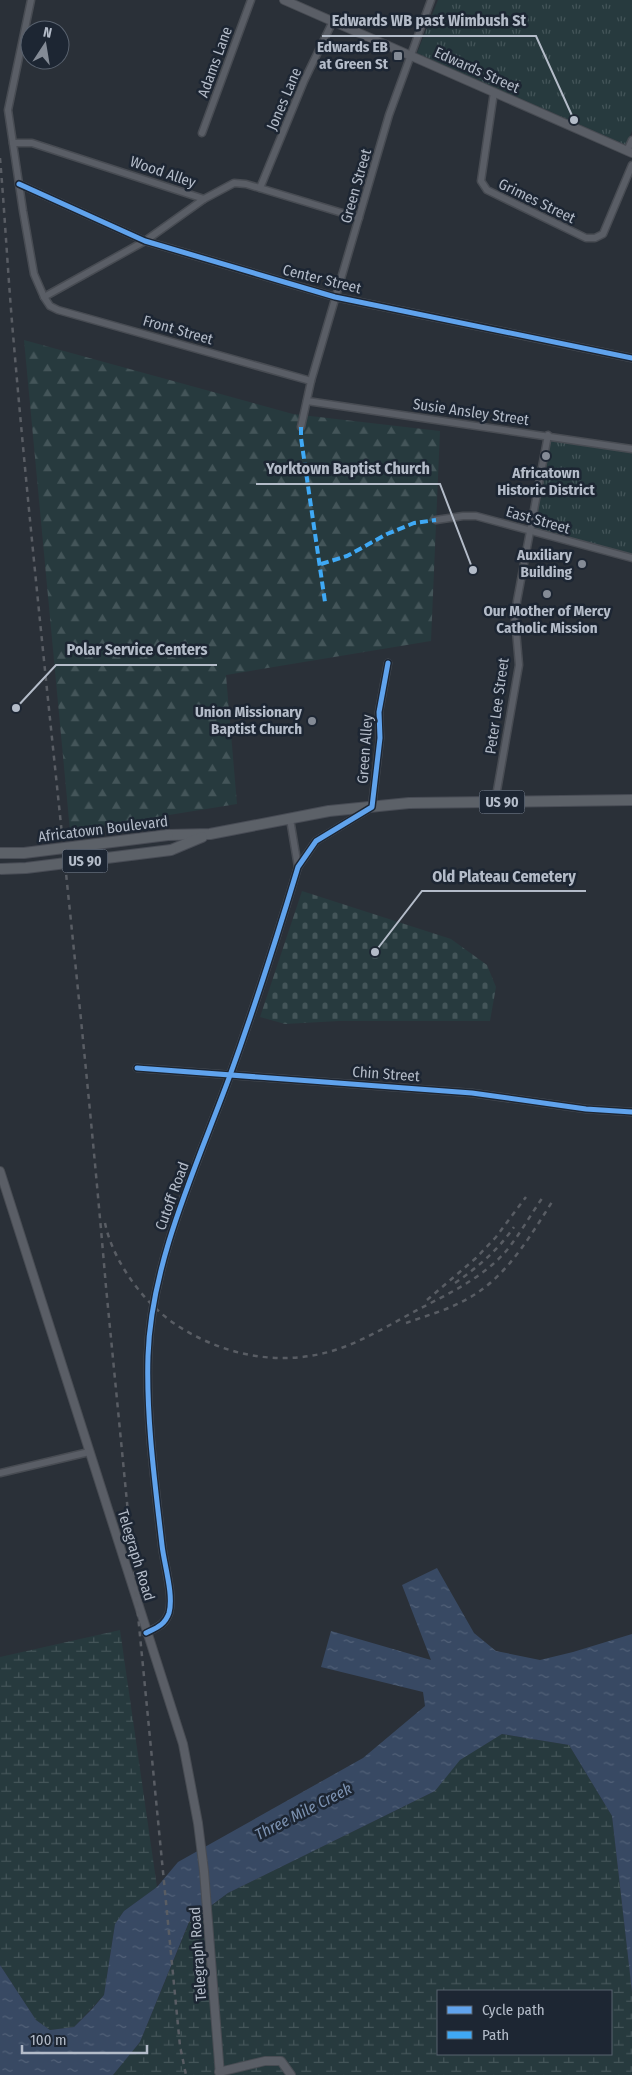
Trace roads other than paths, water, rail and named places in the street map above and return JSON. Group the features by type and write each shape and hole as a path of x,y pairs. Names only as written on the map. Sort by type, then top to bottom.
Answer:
{"main road":[{"name":"Africatown Boulevard","path":"0,853 24,853 168,835 210,834 329,811 409,802 632,800"},
{"name":"Africatown Boulevard","path":"0,869 26,868 170,850 210,834"}],"street":[{"path":"31,0 10,93 8,110 34,274 44,297 146,241 204,199"},
{"name":"Adams Lane","path":"202,133 251,0"},
{"name":"Edwards Street","path":"284,0 629,152"},
{"name":"Green Street","path":"306,401 389,116 431,0"},
{"name":"Jones Lane","path":"260,188 304,81 333,21"},
{"name":"Grimes Street","path":"494,92 481,181 487,190 586,238 595,238 603,234 632,165"},
{"path":"629,152 632,140"},
{"name":"Wood Alley","path":"13,143 32,143 204,199 234,183 260,188 360,218"},
{"name":"Center Street","path":"19,184 146,241 335,297 632,358"},
{"name":"Front Street","path":"44,297 50,306 58,310 311,380"},
{"path":"301,427 306,401"},
{"name":"Susie Ansley Street","path":"306,401 548,435 632,449"},
{"name":"Peter Lee Street","path":"495,802 519,665 515,618 517,601 548,435"},
{"name":"East Street","path":"436,520 476,516 632,558"},
{"name":"Green Alley","path":"372,807 380,738 379,712 388,663"},
{"name":"Cutoff Road","path":"146,1633 164,1623 169,1612 170,1601 162,1544 148,1392 148,1353 153,1306 166,1250 230,1075 298,867 316,841 372,807"},
{"name":"Cutoff Road","path":"290,819 298,867"},
{"name":"Chin Street","path":"137,1068 472,1093 586,1109 632,1112"},
{"name":"Telegraph Road","path":"0,1171 183,1744 198,1823 211,1940 220,2073"},
{"path":"0,1473 90,1452"},
{"path":"220,2073 265,2061 281,2061 291,2075"}],"water":[{"name":"Three Mile Creek","path":"437,1568 474,1633 496,1651 540,1660 632,1634 632,1992 612,1816 569,1745 502,1734 460,1760 435,1791 228,1893 189,1922 140,2042 113,2075 0,2075 0,1965 36,2020 50,2030 74,2027 104,1995 115,1924 124,1911 157,1887 178,1862 363,1758 425,1706 423,1692 321,1667 331,1631 431,1660 402,1585"}],"railway":[{"path":"0,158 13,334 35,572 84,1049 180,2046 186,2075"},
{"path":"427,1300 476,1258 496,1237 526,1197"},
{"path":"105,1223 115,1253 132,1281 154,1307 178,1326 217,1346 238,1352 280,1358 301,1357 344,1347 363,1339 477,1276 498,1260 507,1250 543,1197"},
{"path":"406,1323 460,1303 494,1280 516,1256 552,1202"},
{"path":"455,1283 487,1258 514,1227"}],"place":[{"name":"Edwards EB at Green St","path":"398,56"},
{"name":"Edwards WB past Wimbush St","path":"574,120"},
{"name":"Africatown Historic District","path":"546,456"},
{"name":"Auxiliary Building","path":"582,564"},
{"name":"Yorktown Baptist Church","path":"473,570"},
{"name":"Our Mother of Mercy Catholic Mission","path":"547,594"},
{"name":"Polar Service Centers","path":"16,708"},
{"name":"Union Missionary Baptist Church","path":"312,721"},
{"name":"Old Plateau Cemetery","path":"375,952"}]}
